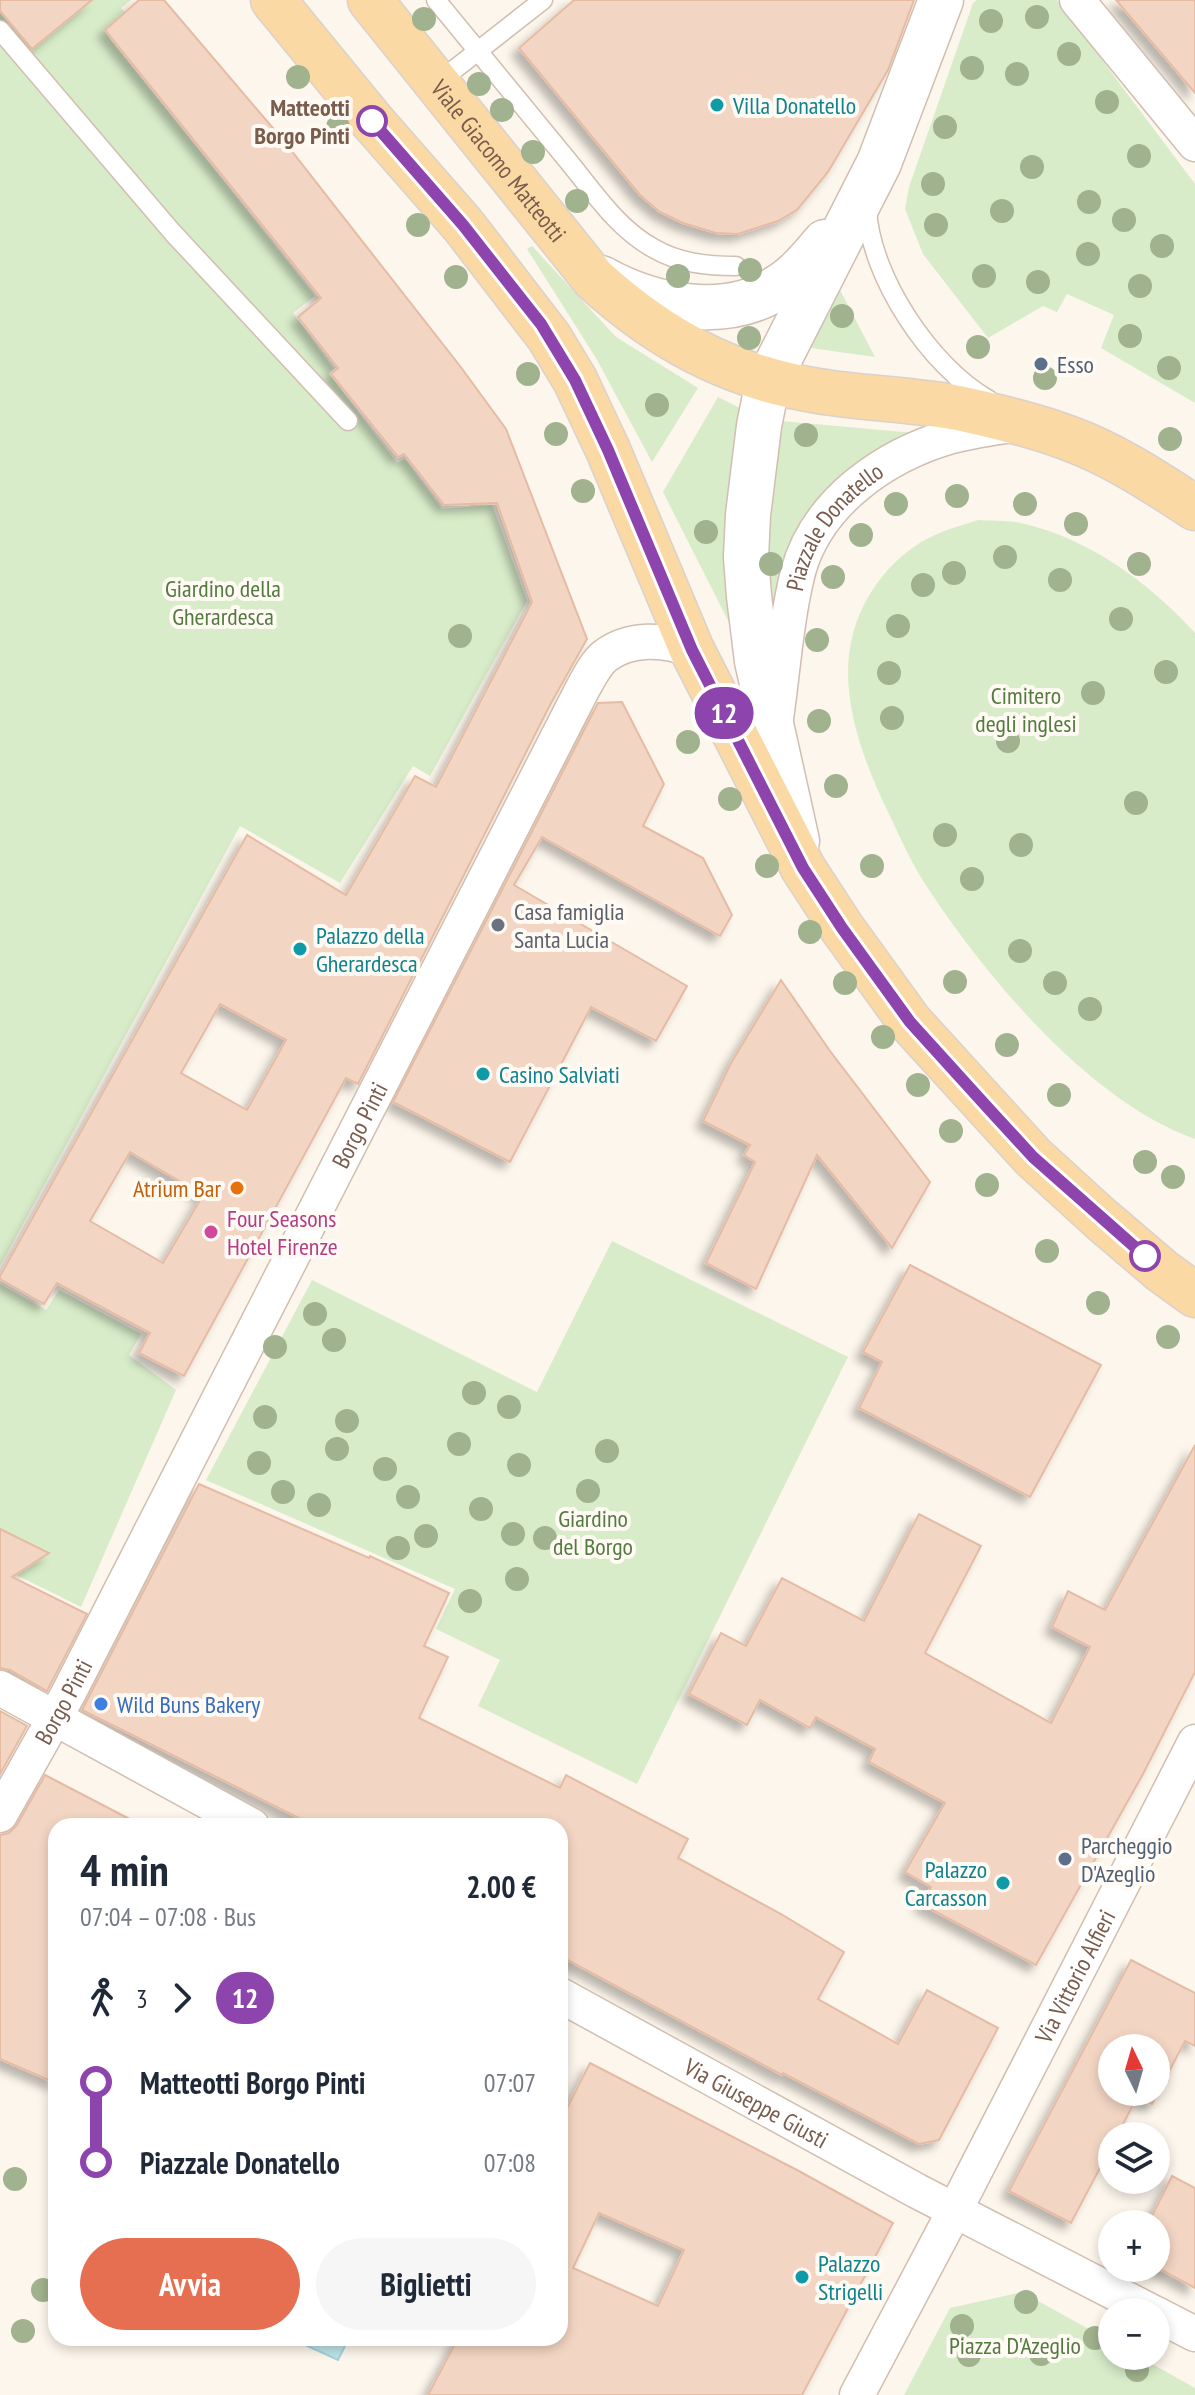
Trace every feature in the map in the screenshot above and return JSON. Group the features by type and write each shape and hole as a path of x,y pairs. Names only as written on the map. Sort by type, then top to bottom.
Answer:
{"main road":[{"name":"Piazzale Donatello","path":"273,0 473,238 541,324 575,380 608,450 692,650 803,868 842,928 910,1022 1033,1157 1101,1219 1184,1279"},
{"name":"Viale Giacomo Matteotti","path":"370,0 594,279 637,315"},
{"name":"Piazzale Donatello","path":"637,315 678,343 711,360 768,381 817,391 959,409 1071,438 1195,508"}],"street":[{"name":"Piazzale Donatello","path":"803,868 757,661 746,557 759,426 768,381 864,195 941,0"},
{"path":"1077,0 1195,144"},
{"name":"Piazzale Donatello","path":"584,267 624,290 656,301 694,307 742,303 772,291 792,277 864,195"},
{"name":"Piazzale Donatello","path":"774,738 790,615 799,572 807,547 841,499 889,463 948,437 1032,427"},
{"name":"Borgo Pinti","path":"0,1815 55,1718 583,688 599,662 613,652 644,642 671,643 692,650"},
{"path":"0,1688 237,1818"},
{"name":"Via Vittorio Alfieri","path":"857,2395 1195,1742"},
{"name":"Via Giuseppe Giusti","path":"568,1999 917,2191 1125,2298"},
{"name":"Via Giuseppe Giusti","path":"1170,2321 1195,2334"}],"lane":[{"path":"436,0 599,198 638,238 655,250 689,262 736,266"},
{"path":"437,83 543,0"},
{"path":"0,30 173,233 348,421"},
{"name":"Piazzale Donatello","path":"864,195 873,247 885,275 920,336 971,390 1032,427"}],"green space":[{"name":"Giardino della Gherardesca","path":"81,0 131,0 121,8 130,18 109,38 315,296 293,313 333,368 329,374 397,463 405,459 442,509 492,505 527,601 430,776 413,766 340,883 240,826 0,1266 0,11 31,48 85,6"},
{"path":"977,0 1057,0 1195,184 1195,403 1101,348 1114,315 1067,294 1057,312 1043,306 988,338 923,254 905,209 909,187 973,3"},
{"path":"532,246 616,337 698,388 652,462 596,358 527,249"},
{"path":"839,288 875,357 811,348"},
{"path":"718,397 746,411 749,662 663,492"},
{"path":"781,421 915,433 847,471 778,658 765,541"},
{"name":"Cimitero degli inglesi","path":"978,520 1021,523 1070,539 1116,564 1158,596 1195,633 1195,1139 1155,1121 1116,1096 1077,1065 1007,993 922,879 908,855 863,751 848,682 852,638 864,606 882,576 907,552 937,534"},
{"name":"Giardino del Borgo","path":"612,1241 848,1357 637,1784 478,1706 500,1660 436,1629 455,1589 206,1480 312,1280 537,1392"},
{"path":"0,1284 46,1310 59,1290 141,1334 129,1355 176,1390 81,1607 0,1567"},
{"name":"Piazza D'Azeglio","path":"1022,2292 1098,2334 1098,2370 1163,2370 1195,2388 1195,2395 904,2395 950,2308"}],"water":[{"path":"307,2346 345,2346 338,2360"}],"building":[{"path":"0,0 92,0 32,49 0,11"},
{"name":"Palazzo della Gherardesca","path":"139,0 164,0 283,140 506,429 587,639 550,705 358,1084 346,1078 184,1376 139,1353 150,1333 57,1283 44,1304 0,1279 0,1276 247,835 346,895 415,776 436,787 532,602 497,503 444,505 404,454 398,457 331,374 338,368 298,317 321,298 105,30","holes":["220,1004 286,1040 247,1110 181,1073","130,1152 203,1195 163,1263 90,1221"]},
{"name":"Villa Donatello","path":"574,0 914,0 888,70 828,172 797,210 778,221 738,234 716,233 660,212 640,195 519,48"},
{"path":"1116,0 1195,0 1195,93"},
{"path":"622,702 664,784 643,826 703,858 732,915 720,936 542,837 514,885 687,986 656,1041 591,1007 510,1162 393,1102 598,703"},
{"path":"781,980 830,1051 930,1182 892,1248 817,1155 756,1289 706,1263 755,1162 744,1155 750,1145 703,1121 731,1063"},
{"path":"910,1265 1101,1365 1030,1497 859,1408 882,1362 863,1352"},
{"path":"1195,1445 1195,1672 1143,1774 1036,1965 921,1904 931,1887 905,1872 945,1803 869,1762 875,1749 816,1717 810,1728 760,1700 747,1725 689,1694 721,1633 746,1646 782,1578 864,1621 919,1514 981,1546 925,1653 1051,1723 1090,1647 1052,1627 1068,1591 1105,1610"},
{"path":"199,1484 449,1593 424,1646 448,1657 419,1718 560,1788 566,1775 688,1839 678,1858 844,1952 818,1999 898,2044 927,1990 998,2028 939,2140 919,2144 568,1960 568,1818 299,1818 82,1710"},
{"path":"0,1529 49,1553 12,1577 87,1614 47,1691 10,1670 0,1668"},
{"path":"0,1711 27,1726 0,1774"},
{"path":"45,1775 128,1818 48,1818 48,2080 0,2059 0,1835 9,1833 17,1825"},
{"path":"1131,1960 1195,1993 1195,2046 1185,2041 1170,2070 1170,2034 1098,2034 1098,2106 1132,2106 1124,2122 1098,2122 1098,2172 1071,2223 1009,2191"},
{"path":"590,2063 893,2223 802,2395 428,2395 454,2346 568,2346 568,2106","holes":["599,2213 684,2250 658,2306 573,2268"]},
{"path":"1172,2176 1195,2188 1195,2288 1170,2275 1170,2210 1155,2210 1163,2194 1170,2194"}],"bus line":[{"name":"12","path":"372,121 463,225 541,324 575,380 608,450 692,650 803,868 842,928 910,1022 1033,1157 1145,1256"}],"place":[{"name":"Villa Donatello","path":"717,105"},
{"name":"Matteotti Borgo Pinti","path":"372,121"},
{"name":"Esso","path":"1041,364"},
{"name":"Casa famiglia Santa Lucia","path":"498,925"},
{"name":"Palazzo della Gherardesca","path":"300,949"},
{"name":"Casino Salviati","path":"483,1074"},
{"name":"Atrium Bar","path":"237,1188"},
{"name":"Four Seasons Hotel Firenze","path":"211,1232"},
{"name":"Wild Buns Bakery","path":"101,1704"},
{"name":"Parcheggio D'Azeglio","path":"1065,1859"},
{"name":"Palazzo Carcasson","path":"1003,1883"},
{"name":"Palazzo Strigelli","path":"802,2277"}]}
